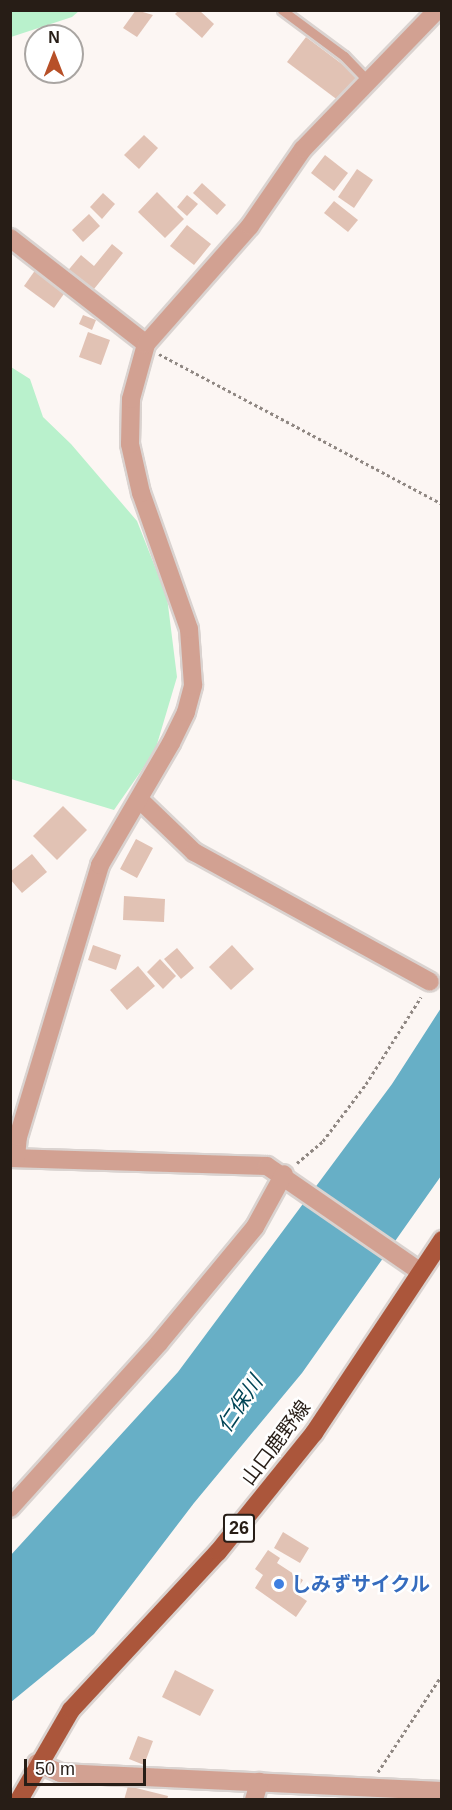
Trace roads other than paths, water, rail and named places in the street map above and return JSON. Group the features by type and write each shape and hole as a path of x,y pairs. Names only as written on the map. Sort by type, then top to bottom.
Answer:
{"main road":[{"name":"山口鹿野線","path":"19,1800 37,1763 72,1710 272,1488 314,1433 441,1240"}],"street":[{"path":"419,1271 287,1177 267,1166 241,1163 14,1158 18,1137 87,900 100,865 141,801 186,712 193,685 194,654 189,629 141,493 130,444 131,399 146,344 250,226 303,149 370,83 437,10"},
{"path":"10,238 146,344"},
{"path":"141,801 194,852 430,982"},
{"path":"10,1508 159,1342 255,1227 287,1177"},
{"path":"37,1763 60,1773 256,1791 441,1791"}],"lane":[{"path":"282,10 344,57 370,83"}],"water":[{"name":"仁保川","path":"441,1008 441,1176 302,1373 194,1503 94,1634 11,1702 10,1556 178,1372 392,1084"}],"place":[{"name":"しみずサイクル","path":"279,1584"}]}
